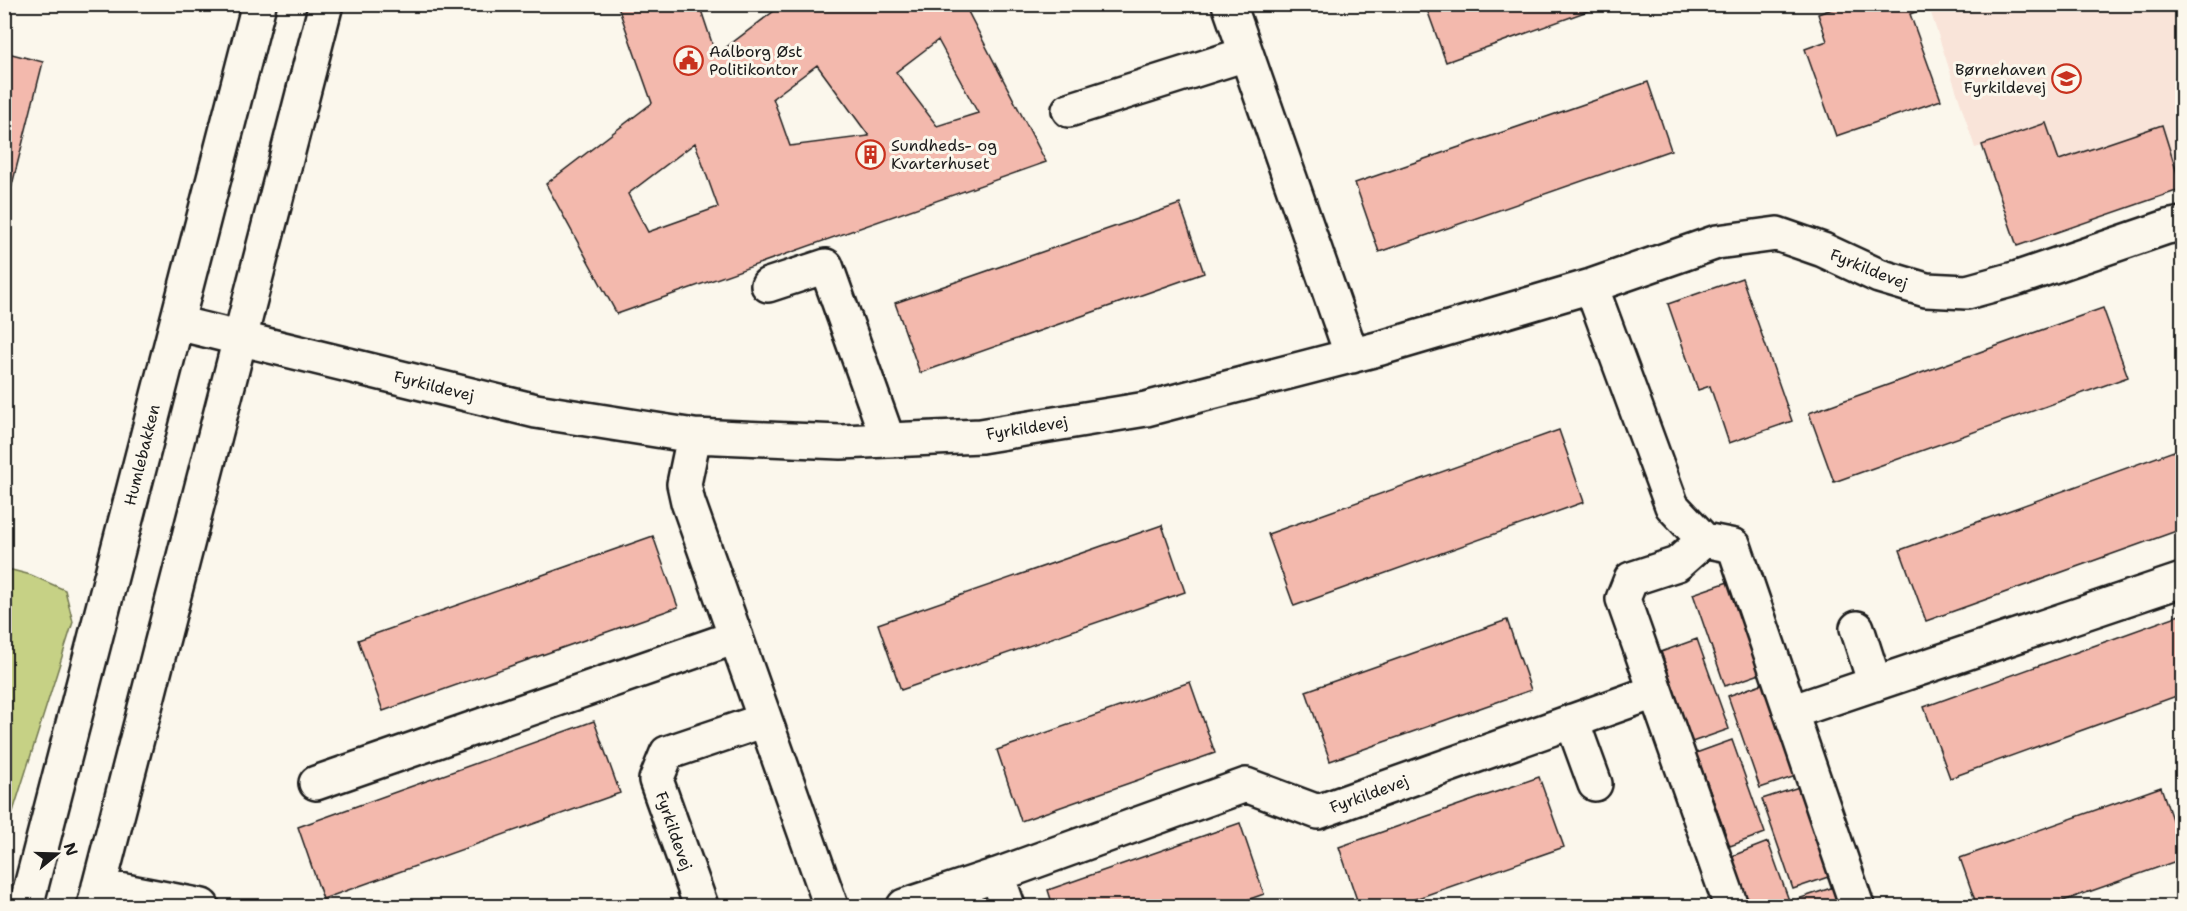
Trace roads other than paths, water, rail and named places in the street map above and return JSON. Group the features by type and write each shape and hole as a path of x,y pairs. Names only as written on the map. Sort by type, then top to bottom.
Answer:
{"street":[{"name":"Humlebakken","path":"26,906 259,4"},
{"path":"202,906 97,896 326,4"},
{"path":"1229,4 1352,356"},
{"path":"1069,110 1246,54"},
{"name":"Fyrkildevej","path":"177,323 536,411 694,436 841,442 981,436 1146,409 1352,356 1591,286 1717,242 1777,234 1823,250 1878,276 1926,290 1967,292 2019,278 2167,227 2182,224"},
{"path":"768,285 826,266 888,440"},
{"path":"1591,286 1672,506 1704,540 1734,546 1857,906"},
{"path":"694,436 684,484 688,502 831,906"},
{"path":"1704,540 1677,564 1631,579 1623,599 1731,906"},
{"path":"1791,712 2182,580"},
{"path":"1857,628 1875,684"},
{"path":"316,783 736,638"},
{"name":"Fyrkildevej","path":"904,906 1246,785 1318,812 1654,692"},
{"name":"Fyrkildevej","path":"701,906 656,780 667,753 765,720"},
{"path":"1572,721 1595,784"},
{"path":"997,875 1008,906"}],"place":[{"name":"Aalborg Øst Politikontor","path":"688,60"},
{"name":"Børnehaven Fyrkildevej","path":"2067,78"},
{"name":"Sundheds- og Kvarterhuset","path":"870,154"}]}
